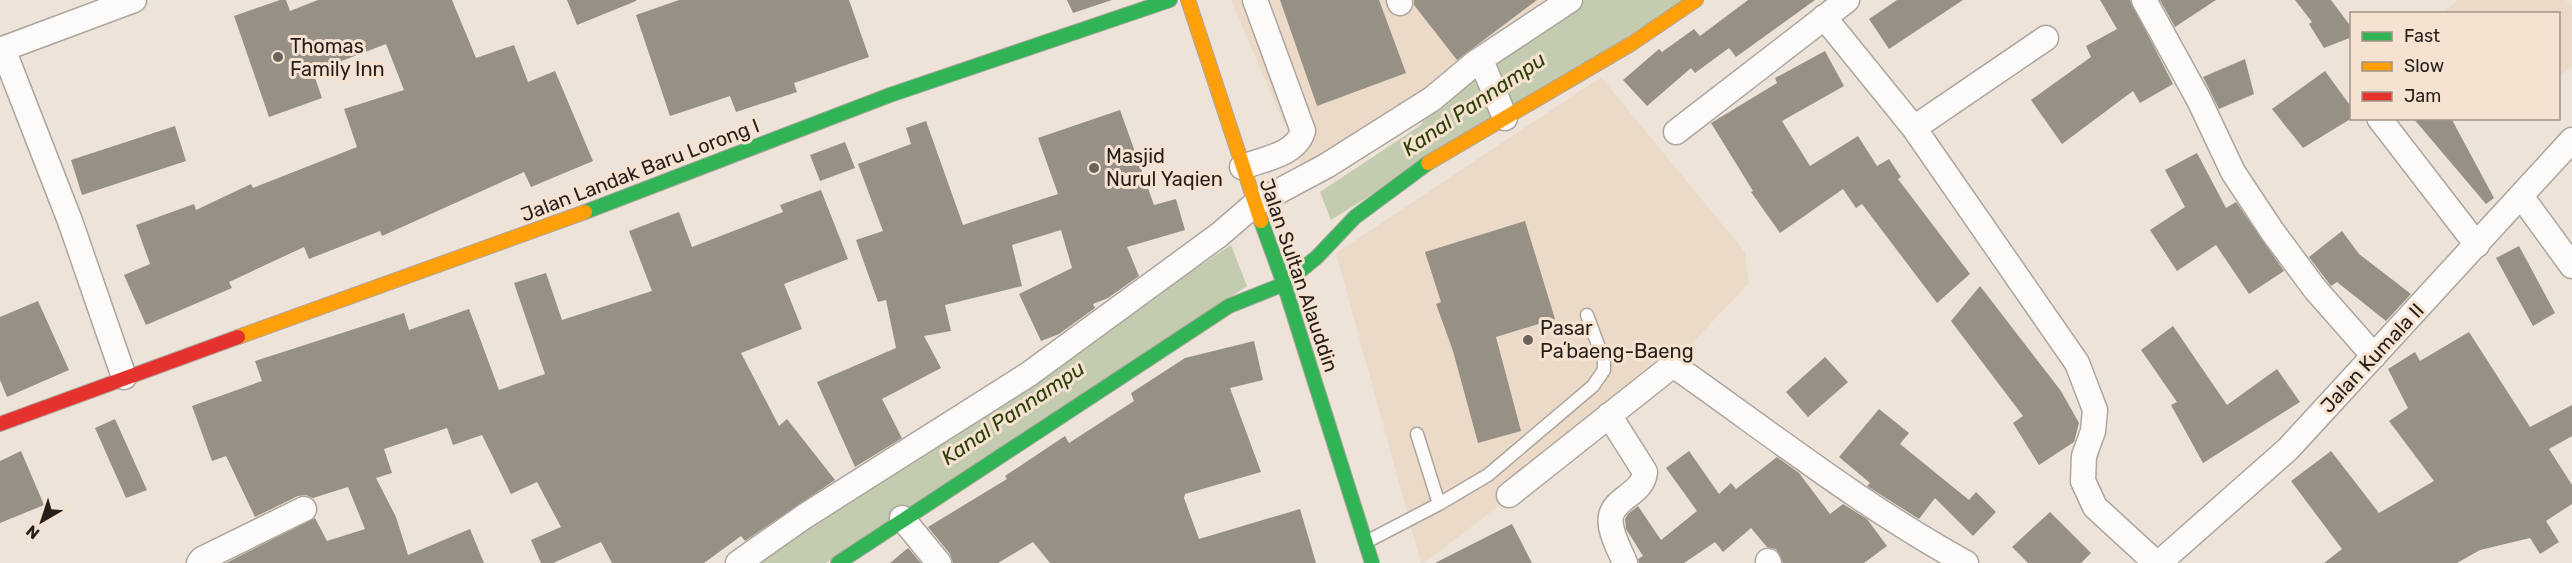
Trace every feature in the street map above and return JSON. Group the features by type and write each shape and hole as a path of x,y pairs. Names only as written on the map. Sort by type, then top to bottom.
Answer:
{"street":[{"path":"124,377 70,221 2,50 134,0"},
{"name":"Jalan Landak Baru Lorong I","path":"0,424 124,377 510,241 890,95 1170,0"},
{"name":"Jalan Sultan Alauddin","path":"1188,0 1242,167 1284,284 1372,563"},
{"path":"1242,167 1292,148 1300,142 1303,131 1255,0"},
{"path":"738,563 805,516 1029,374 1219,235 1255,204 1326,166 1483,67 1570,0"},
{"path":"838,563 1229,306 1284,284 1317,257 1355,217 1424,166 1503,114 1631,44 1696,0"},
{"path":"1676,132 1847,0"},
{"path":"2144,0 2199,100 2233,172 2271,231 2315,289 2374,356"},
{"path":"1824,17 1914,128 2077,363 2095,410 2093,431 2084,456 2083,481 2095,507 2158,563"},
{"path":"1914,128 2046,38"},
{"path":"1483,67 1503,114"},
{"path":"2381,120 2478,245"},
{"name":"Jalan Kumala II","path":"2158,563 2288,449 2478,245 2572,140"},
{"path":"2521,196 2572,266"},
{"path":"1509,495 1673,365 1841,486 1915,534 1966,563"},
{"path":"1609,415 1645,472 1645,479 1637,490 1618,505 1611,515 1611,525 1625,563"},
{"path":"199,563 304,509"},
{"path":"902,519 939,563"}],"lane":[{"path":"1365,542 1439,504 1488,475 1569,407 1600,377 1604,370 1604,361 1587,315"},
{"path":"1417,434 1439,504"}],"shaded area":[{"path":"1231,0 1545,0 1417,116 1306,175"},
{"path":"2458,0 2566,0 2572,7 2572,66 2560,76 2560,12 2443,12"},
{"name":"Pasar Paʼbaeng-Baeng","path":"1601,77 1745,252 1749,283 1641,397 1424,563 1421,563 1336,253"}],"water":[{"path":"1590,0 1685,0 1519,105 1505,63 1533,39"},
{"path":"1481,79 1497,116 1331,220 1320,192 1418,127"},
{"path":"1231,245 1247,286 826,563 758,563"}],"building":[{"path":"286,0 290,11 318,0 452,0 476,58 514,45 528,82 555,71 593,161 531,187 524,172 382,236 380,231 309,259 304,247 229,282 232,288 146,325 124,275 150,264 136,225 194,204 196,210 251,184 253,188 357,147 344,109 404,90 386,44 313,72 322,98 269,117 234,16"},
{"path":"567,0 636,0 636,1 577,25"},
{"path":"679,0 849,0 869,57 794,83 797,92 736,112 730,96 670,116 636,15"},
{"path":"1067,0 1112,0 1073,13"},
{"path":"1280,0 1379,0 1406,73 1317,106"},
{"path":"1414,0 1537,0 1457,60 1414,5"},
{"path":"1748,0 1815,0 1736,57 1729,48 1695,73 1691,68 1647,106 1623,80 1659,49 1662,52 1694,29 1700,36"},
{"path":"1897,0 1963,0 1889,49 1869,19"},
{"path":"2100,0 2130,0 2173,84 2140,103 2133,91 2062,144 2031,100 2091,57 2086,46 2117,29"},
{"path":"2160,0 2216,0 2175,27"},
{"path":"2295,0 2331,0 2350,25 2350,38 2324,48 2309,24 2312,22"},
{"path":"1825,51 1844,86 1782,121 1810,166 1858,136 1877,166 1889,159 1901,177 1898,179 1970,274 1937,303 1862,204 1856,208 1843,189 1780,233 1751,192 1753,191 1711,123 1777,83 1775,78"},
{"path":"2245,59 2254,94 2219,109 2203,77"},
{"path":"2325,71 2350,105 2350,119 2303,148 2272,109"},
{"path":"1120,110 1154,205 1176,199 1185,230 1127,247 1139,276 1108,298 1093,304 1095,308 1059,334 1041,341 1019,294 1072,268 1061,230 1012,245 1022,286 945,305 951,331 924,336 941,368 882,399 902,438 855,467 817,382 896,348 886,300 878,302 856,240 883,231 858,164 911,144 906,128 926,121 963,225 1058,194 1038,138"},
{"path":"2415,120 2452,120 2494,198 2486,204"},
{"path":"175,126 186,161 82,195 71,160"},
{"path":"845,142 855,168 820,181 810,155"},
{"path":"2197,153 2226,208 2236,202 2284,271 2249,294 2216,245 2177,271 2150,230 2185,207 2165,170"},
{"path":"821,190 848,259 784,284 802,329 741,353 779,426 787,419 835,480 745,541 741,536 704,563 612,563 601,542 553,563 541,563 531,540 561,527 537,482 511,494 482,435 453,445 447,428 384,449 392,473 376,478 396,517 408,555 470,529 484,563 226,563 315,518 327,541 365,529 348,487 313,498 306,495 298,496 255,517 226,456 212,461 192,406 262,381 255,361 404,313 409,330 469,309 499,390 545,374 514,283 546,273 562,320 652,291 629,231 679,212 692,247 783,212 780,205"},
{"path":"1525,221 1555,319 1496,337 1521,431 1478,443 1453,351 1436,304 1441,302 1425,252"},
{"path":"2342,231 2359,254 2411,294 2386,321 2337,282 2331,286 2309,257"},
{"path":"2519,246 2555,313 2533,326 2496,258"},
{"path":"1980,286 2061,391 2079,423 2074,442 2039,465 2013,423 2023,416 1951,321"},
{"path":"38,301 69,370 7,397 0,380 0,317"},
{"path":"2173,326 2227,405 2277,369 2300,402 2203,463 2171,405 2177,402 2141,350"},
{"path":"2469,332 2530,427 2572,405 2572,436 2549,449 2572,485 2572,504 2546,521 2559,542 2540,554 2530,538 2480,550 2457,563 2324,563 2342,549 2291,481 2331,451 2379,513 2434,481 2389,421 2408,408 2388,369 2415,352 2420,361"},
{"path":"1254,341 1263,380 1230,388 1261,472 1185,494 1184,498 1199,539 1300,509 1316,563 1050,563 1033,542 998,563 953,563 950,554 928,527 1007,479 1005,476 1065,436 1069,443 1134,401 1131,393 1185,358"},
{"path":"1825,357 1848,382 1808,417 1786,392"},
{"path":"1879,409 1909,433 1900,444 1969,500 1976,492 1996,512 1973,536 1935,498 1919,519 1867,486 1870,483 1839,457"},
{"path":"115,419 147,490 126,498 95,428"},
{"path":"21,451 44,505 0,523 0,461"},
{"path":"1689,451 1719,494 1731,483 1736,489 1777,457 1799,473 1830,514 1843,504 1867,519 1887,546 1864,563 1783,563 1776,549 1767,547 1751,528 1723,552 1715,542 1684,563 1639,563 1638,559 1643,556 1626,529 1625,519 1628,514 1638,506 1661,540 1697,511 1666,468"},
{"path":"2050,512 2091,553 2081,563 2028,563 2012,547"},
{"path":"1512,524 1532,563 1435,563"},
{"path":"908,548 921,563 890,563"}],"waterway":[{"name":"Kanal Pannampu","path":"1447,121 1626,0"}],"traffic: fast":[{"path":"585,212 890,95 1170,0"},
{"path":"838,563 1229,306 1284,284 1317,257 1355,217 1428,163"},
{"path":"1261,221 1284,284 1372,563"}],"traffic: slow":[{"path":"1188,0 1261,221"},
{"path":"1428,163 1631,44 1696,0"},
{"path":"238,337 585,212"}],"traffic: jam":[{"path":"0,424 238,337"}],"place":[{"name":"Thomas Family Inn","path":"278,57"},
{"name":"Masjid Nurul Yaqien","path":"1094,168"},
{"name":"Pasar Paʼbaeng-Baeng","path":"1528,340"}]}
